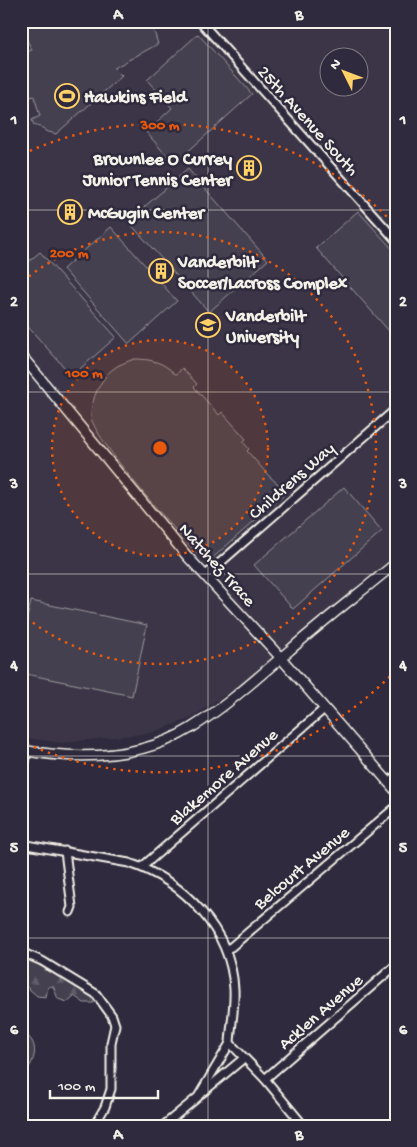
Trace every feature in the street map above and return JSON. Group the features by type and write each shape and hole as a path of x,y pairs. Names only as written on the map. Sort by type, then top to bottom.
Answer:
{"main road":[{"name":"Natchez Trace","path":"21,355 181,548 281,658 324,709 392,779 396,790"},
{"path":"24,750 88,757 114,755 164,741 190,728 221,707 396,563"}],"street":[{"name":"25th Avenue South","path":"200,21 396,240"},
{"name":"Childrens Way","path":"206,575 396,409"},
{"name":"Blakemore Avenue","path":"142,867 324,709"},
{"path":"21,784 24,750"},
{"name":"Belcourt Avenue","path":"226,949 396,807"},
{"path":"21,844 130,863 142,867 184,892 209,920 226,949 231,966 234,990 230,1043 198,1097"},
{"path":"65,851 72,907 70,912"},
{"path":"21,952 42,961 96,994 112,1016 115,1026 111,1044 111,1089 106,1108 94,1126"},
{"name":"Acklen Avenue","path":"265,1079 396,966"},
{"path":"230,1043 265,1079 304,1126"},
{"path":"163,1126 244,1058"}],"shaded area":[{"name":"Vanderbilt University","path":"21,21 396,21 396,562 281,658 189,719 150,733 61,743 21,737"}],"green space":[{"name":"Hawkins Field","path":"21,21 159,21 152,25 158,44 114,68 122,76 56,134 34,125 32,120 40,116 34,96 23,99 24,117 21,135 21,65 29,80 21,54 32,50 21,28"},
{"path":"198,34 252,94 174,164 146,132 172,108 147,80"},
{"path":"188,169 268,260 209,312 128,221"},
{"path":"358,211 396,253 396,339 316,248"},
{"path":"111,227 177,301 129,344 63,269"},
{"path":"40,252 116,337 72,376 21,319 21,268"},
{"path":"134,359 156,362 175,374 182,368 197,384 194,387 219,415 222,412 246,439 243,442 249,449 247,451 269,476 287,492 208,562 186,542 137,485 119,463 95,427 91,410 100,384 115,367"},
{"path":"344,487 382,531 293,609 254,565"},
{"path":"31,601 147,625 132,696 21,673 21,646"},
{"path":"21,955 92,995 94,1003 84,1003 74,996 67,1002 58,999 53,986 48,987 46,997 37,996 21,982"},
{"path":"21,1032 32,1041 34,1053 30,1065 21,1076"}],"place":[{"name":"Hawkins Field","path":"67,96"},
{"name":"Brownlee O Currey Junior Tennis Center","path":"249,168"},
{"name":"McGugin Center","path":"70,212"},
{"name":"Vanderbilt Soccer/Lacross Complex","path":"161,271"},
{"name":"Vanderbilt University","path":"208,325"}]}
